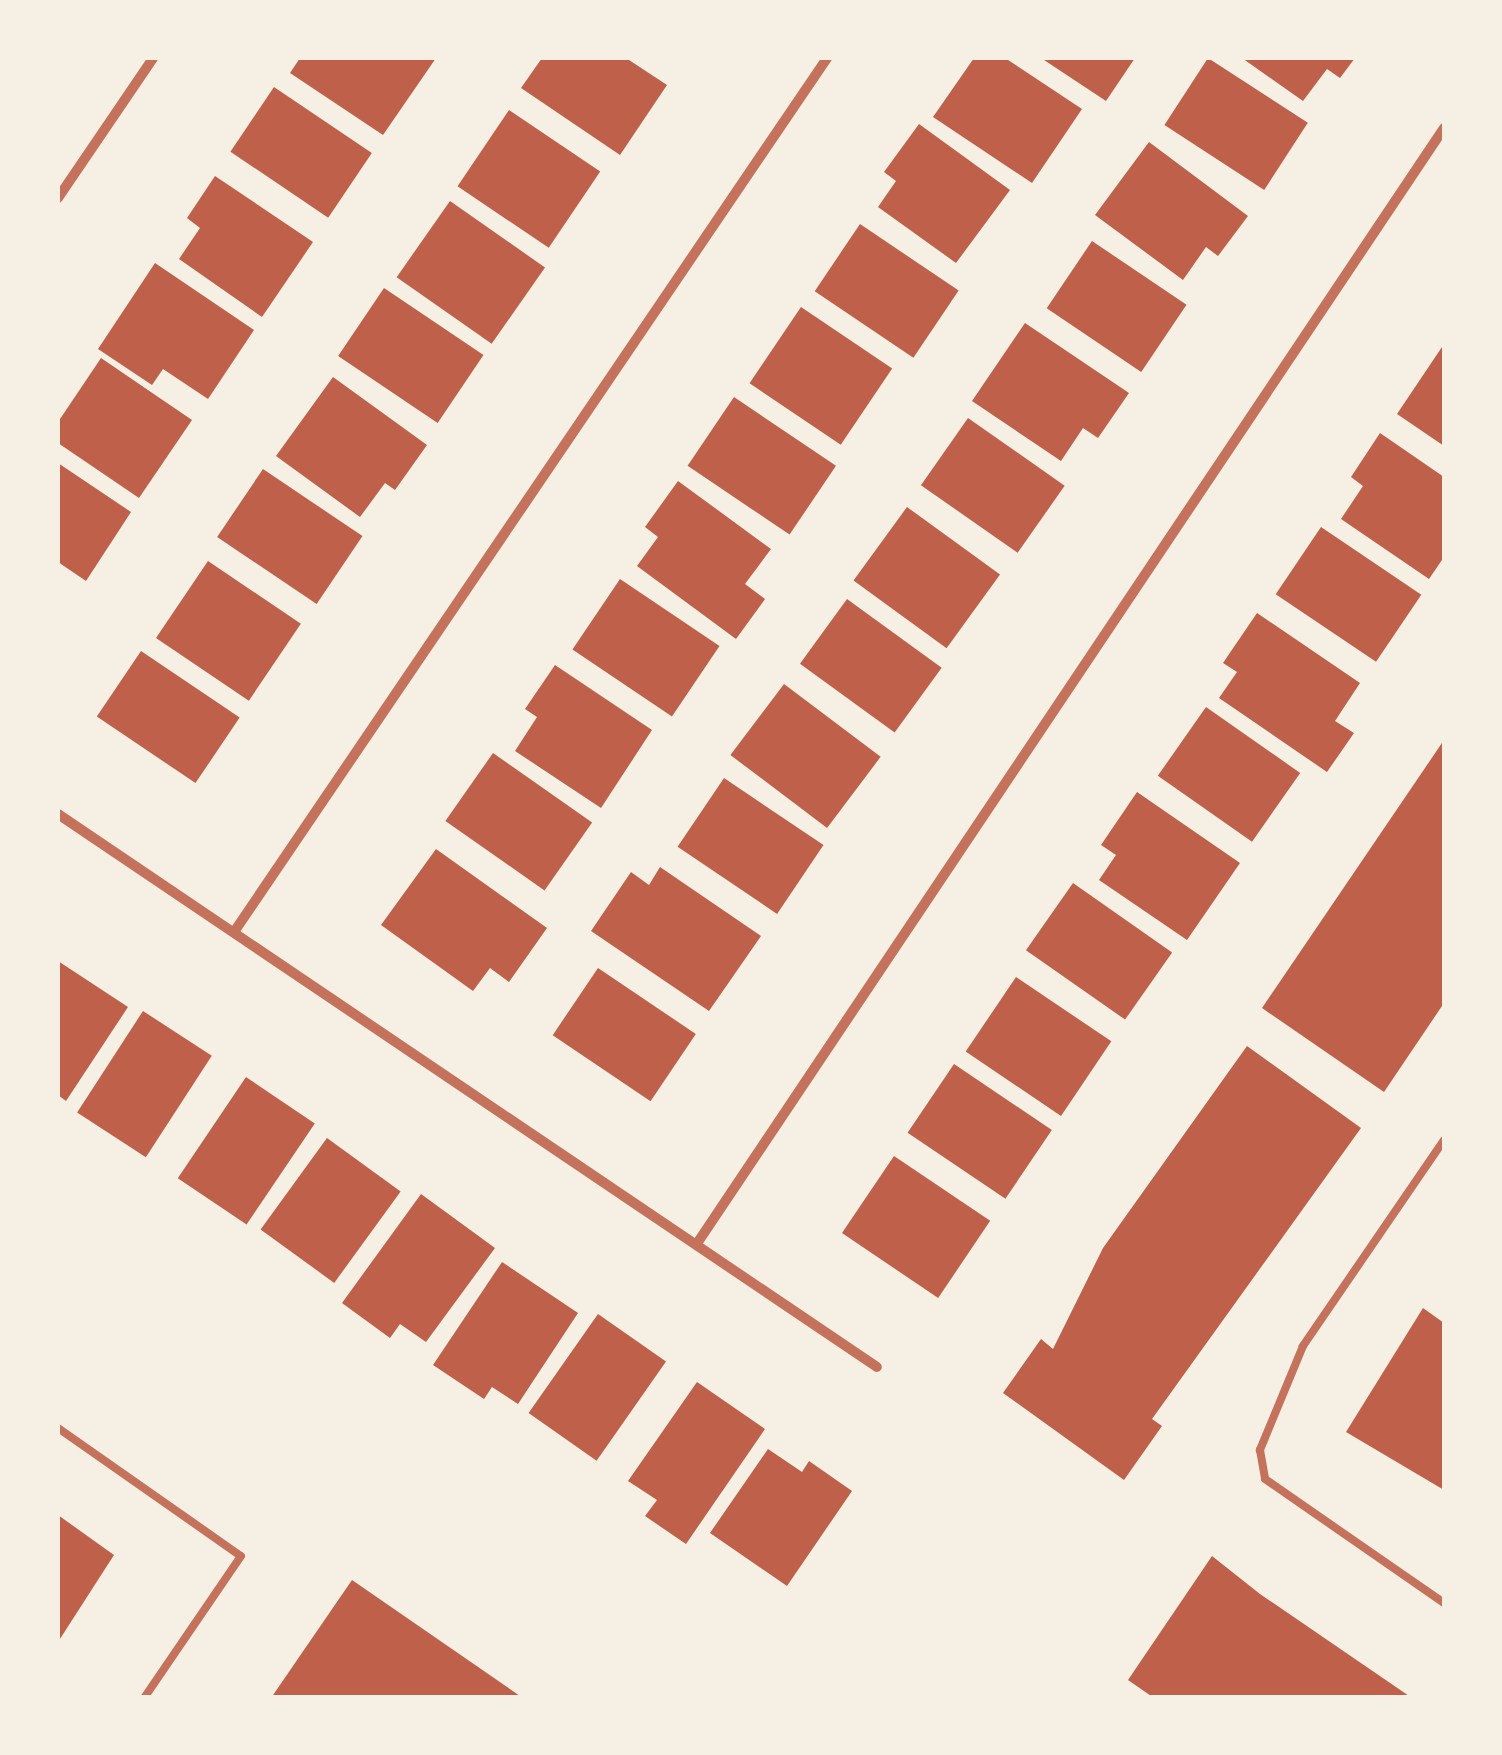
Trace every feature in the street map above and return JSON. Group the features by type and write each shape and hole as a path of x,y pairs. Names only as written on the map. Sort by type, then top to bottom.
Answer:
{"street":[{"path":"58,198 152,58"},
{"path":"234,932 827,58"},
{"path":"698,1242 1444,128"},
{"path":"58,814 698,1242 877,1367"}],"lane":[{"path":"1444,1140 1304,1346 1260,1450 1264,1479 1444,1602"},
{"path":"58,1428 242,1556 144,1698"}],"building":[{"path":"300,58 436,58 383,135 290,73"},
{"path":"542,58 626,58 667,85 620,155 521,88"},
{"path":"974,58 1005,58 1082,109 1032,183 933,117"},
{"path":"1041,58 1135,58 1106,101"},
{"path":"1208,58 1308,123 1264,190 1164,125"},
{"path":"1242,58 1355,58 1340,78 1327,69 1303,101"},
{"path":"274,87 372,153 328,218 230,152"},
{"path":"509,110 600,172 549,248 458,186"},
{"path":"919,124 1010,190 956,263 878,207 896,181 884,172"},
{"path":"1149,142 1248,216 1218,256 1206,247 1183,280 1095,215"},
{"path":"215,176 313,242 262,317 179,259 200,228 187,218"},
{"path":"450,201 545,268 492,344 397,277"},
{"path":"860,224 959,291 913,358 815,291"},
{"path":"1092,241 1187,305 1141,372 1047,308"},
{"path":"155,263 254,330 208,399 163,369 152,385 98,349"},
{"path":"384,288 483,355 438,423 338,356"},
{"path":"801,307 892,369 841,445 750,383"},
{"path":"1025,323 1129,393 1098,438 1083,428 1061,461 972,401"},
{"path":"1444,344 1444,446 1397,414"},
{"path":"101,358 192,420 139,498 58,443 58,422"},
{"path":"333,377 427,445 395,490 385,483 360,517 276,456"},
{"path":"734,397 836,466 790,535 688,466"},
{"path":"968,418 1065,486 1018,553 921,485"},
{"path":"1380,433 1444,477 1444,557 1429,579 1341,519 1363,486 1351,477"},
{"path":"58,463 131,512 86,581 58,562"},
{"path":"263,469 362,536 317,604 217,537"},
{"path":"678,481 771,549 745,584 765,599 736,639 637,566 658,537 645,527"},
{"path":"907,507 1000,575 947,648 854,581"},
{"path":"1321,527 1421,595 1376,662 1276,594"},
{"path":"208,561 301,624 249,701 156,638"},
{"path":"620,579 719,646 672,717 572,649"},
{"path":"847,599 942,668 895,732 800,664"},
{"path":"1257,613 1360,683 1335,721 1354,733 1327,772 1219,698 1237,672 1223,663"},
{"path":"141,651 240,718 195,783 97,716"},
{"path":"555,665 652,730 601,808 515,751 537,717 525,709"},
{"path":"784,684 881,757 827,828 730,755"},
{"path":"1206,707 1300,773 1252,842 1158,776"},
{"path":"1444,740 1444,1003 1384,1092 1262,1008"},
{"path":"493,753 592,822 545,890 445,821"},
{"path":"724,778 823,845 777,914 678,847"},
{"path":"1137,792 1240,863 1187,940 1099,880 1116,855 1101,845"},
{"path":"436,849 547,928 509,982 490,968 473,991 381,925"},
{"path":"660,867 761,936 709,1011 591,931 631,872 649,885"},
{"path":"1073,883 1172,952 1125,1020 1026,950"},
{"path":"58,961 128,1007 66,1101 58,1095"},
{"path":"598,968 696,1034 651,1101 553,1035"},
{"path":"1016,977 1111,1041 1061,1116 966,1052"},
{"path":"143,1011 212,1056 146,1157 77,1112"},
{"path":"1247,1046 1361,1128 1152,1419 1162,1426 1124,1480 1003,1393 1041,1339 1053,1349 1103,1248"},
{"path":"954,1064 1052,1130 1005,1199 908,1133"},
{"path":"246,1077 315,1123 247,1225 178,1178"},
{"path":"327,1138 401,1191 334,1283 261,1229"},
{"path":"894,1156 990,1221 938,1298 842,1233"},
{"path":"421,1194 495,1248 426,1342 400,1324 390,1338 342,1303"},
{"path":"502,1262 578,1313 518,1404 492,1387 484,1399 433,1365"},
{"path":"1423,1308 1444,1323 1444,1490 1346,1432"},
{"path":"598,1314 666,1362 597,1461 529,1413"},
{"path":"697,1382 765,1429 686,1544 645,1516 657,1500 628,1481"},
{"path":"768,1449 802,1472 809,1461 852,1491 787,1586 710,1533"},
{"path":"58,1515 114,1555 58,1642"},
{"path":"1212,1556 1260,1594 1412,1698 1154,1698 1128,1680"},
{"path":"352,1580 523,1698 271,1698"}]}
